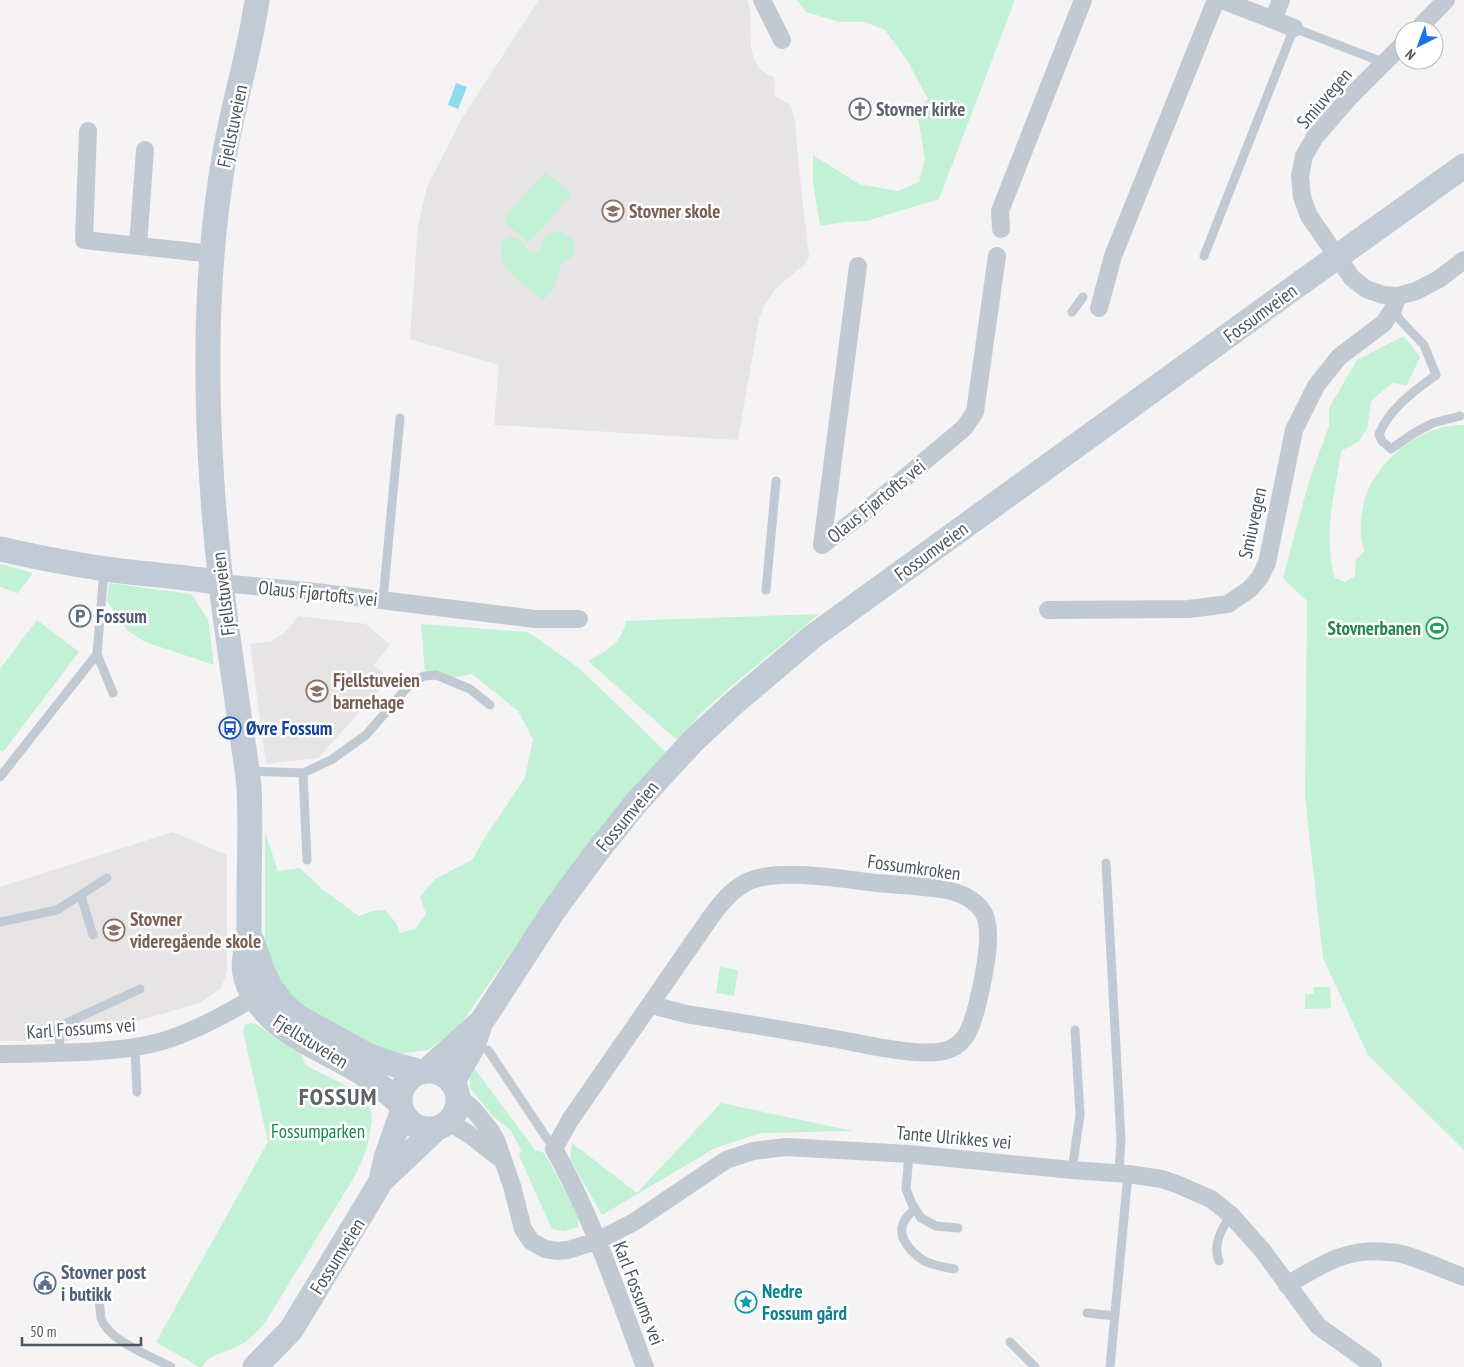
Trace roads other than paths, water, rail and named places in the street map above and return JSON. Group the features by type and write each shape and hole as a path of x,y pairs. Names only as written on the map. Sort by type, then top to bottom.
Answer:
{"street":[{"name":"Fjellstuveien","path":"257,0 253,30 222,168 212,254 208,389 212,485 221,583 248,772 250,840 249,934 244,967 247,981 307,1023 379,1060 424,1072"},
{"path":"762,0 782,40"},
{"path":"1001,229 1000,211 1083,0"},
{"path":"1099,308 1113,256 1216,0"},
{"path":"1222,0 1294,28"},
{"path":"1273,20 1281,0"},
{"path":"1427,20 1446,0"},
{"name":"Smiuvegen","path":"1394,54 1347,100 1315,136 1304,156 1300,176 1302,196 1309,216 1352,278 1366,289 1395,302"},
{"path":"88,130 84,240 212,254"},
{"path":"138,246 145,150"},
{"name":"Fossumveien","path":"381,1181 456,1110 455,1089 482,1021 574,882 636,803 694,740 760,679 812,637 1464,166"},
{"name":"Olaus Fjørtofts vei","path":"858,266 822,545 856,519 964,428 975,412 997,256"},
{"name":"Smiuvegen","path":"1048,610 1189,609 1228,604 1250,589 1260,577 1267,563 1294,430 1316,386 1339,357 1384,323 1395,302 1463,264"},
{"name":"Olaus Fjørtofts vei","path":"0,549 104,569 190,577 221,583 383,600 534,619 579,619"},
{"name":"Fossumkroken","path":"554,1149 570,1120 717,908 734,890 750,881 773,876 812,876 942,889 965,895 982,909 986,919 988,934 987,950 983,979 973,1020 966,1036 960,1043 944,1051 915,1052 875,1046 686,1014 659,1007 652,1003"},
{"name":"Fjellstuveien","path":"263,993 269,1015 288,1031 358,1070 380,1086 401,1107"},
{"name":"Karl Fossums vei","path":"0,1054 61,1054 135,1048 165,1040 211,1022 263,993"},
{"name":"Fossumveien","path":"256,1367 291,1330 353,1231 381,1181 401,1107 402,1090 405,1084 415,1074 424,1072 482,1021"},
{"path":"424,1072 441,1074 455,1089"},
{"name":"Karl Fossums vei","path":"455,1089 490,1130 512,1186 520,1220 531,1241 545,1249 558,1251 568,1250 597,1240 644,1367"},
{"path":"401,1107 406,1119 412,1124 420,1128 442,1125 470,1135 502,1160"},
{"name":"Tante Ulrikkes vei","path":"597,1240 634,1222 726,1160 753,1151 786,1147 909,1154 1072,1170 1124,1173 1162,1179 1211,1199 1231,1215 1263,1251 1318,1326 1373,1366"},
{"path":"554,1149 571,1180 597,1240"},
{"path":"1287,1285 1324,1263 1355,1252 1376,1251 1401,1254 1464,1277"},
{"name":"Fossumveien","path":"278,1367 291,1330"}],"lane":[{"path":"1204,256 1294,28 1385,63"},
{"path":"1072,312 1083,297"},
{"path":"1395,302 1400,320 1424,345 1436,375 1411,393 1384,422 1379,434 1382,441 1391,449 1433,423 1460,416"},
{"path":"383,600 400,418"},
{"path":"766,590 776,481"},
{"path":"104,569 97,654 113,693"},
{"path":"0,777 97,654"},
{"path":"248,772 303,773 331,760 366,735 411,682 424,676 436,675 470,689 490,705"},
{"path":"303,773 307,860"},
{"path":"1106,863 1120,1140 1124,1173 1110,1367"},
{"path":"0,922 57,910 107,878"},
{"path":"81,896 93,935"},
{"path":"61,1054 58,1027 140,988"},
{"path":"1072,1170 1080,1115 1075,1030"},
{"path":"135,1048 137,1092"},
{"path":"488,1050 554,1149"},
{"path":"909,1154 906,1189 915,1209 921,1218 936,1226 958,1228"},
{"path":"915,1209 908,1214 904,1221 902,1230 904,1241 924,1262 954,1269"},
{"path":"1219,1261 1217,1255 1218,1240 1231,1215"},
{"path":"99,1299 101,1318 108,1331 126,1344 171,1367"},
{"path":"1087,1313 1115,1316"},
{"path":"1010,1342 1035,1367"}],"water":[{"path":"456,83 467,87 458,109 448,105"}],"place":[{"name":"Stovner kirke","path":"860,109"},
{"name":"Stovner skole","path":"613,211"},
{"name":"Fossum","path":"80,616"},
{"name":"Stovnerbanen","path":"1437,628"},
{"name":"Fjellstuveien barnehage","path":"317,691"},
{"name":"Øvre Fossum","path":"230,728"},
{"name":"Stovner videregående skole","path":"114,930"},
{"name":"Stovner post i butikk","path":"45,1283"},
{"name":"Nedre Fossum gård","path":"746,1302"}],"district":[{"name":"FOSSUM","path":"338,1097"}],"park label":[{"name":"Fossumparken","path":"318,1131"}]}
